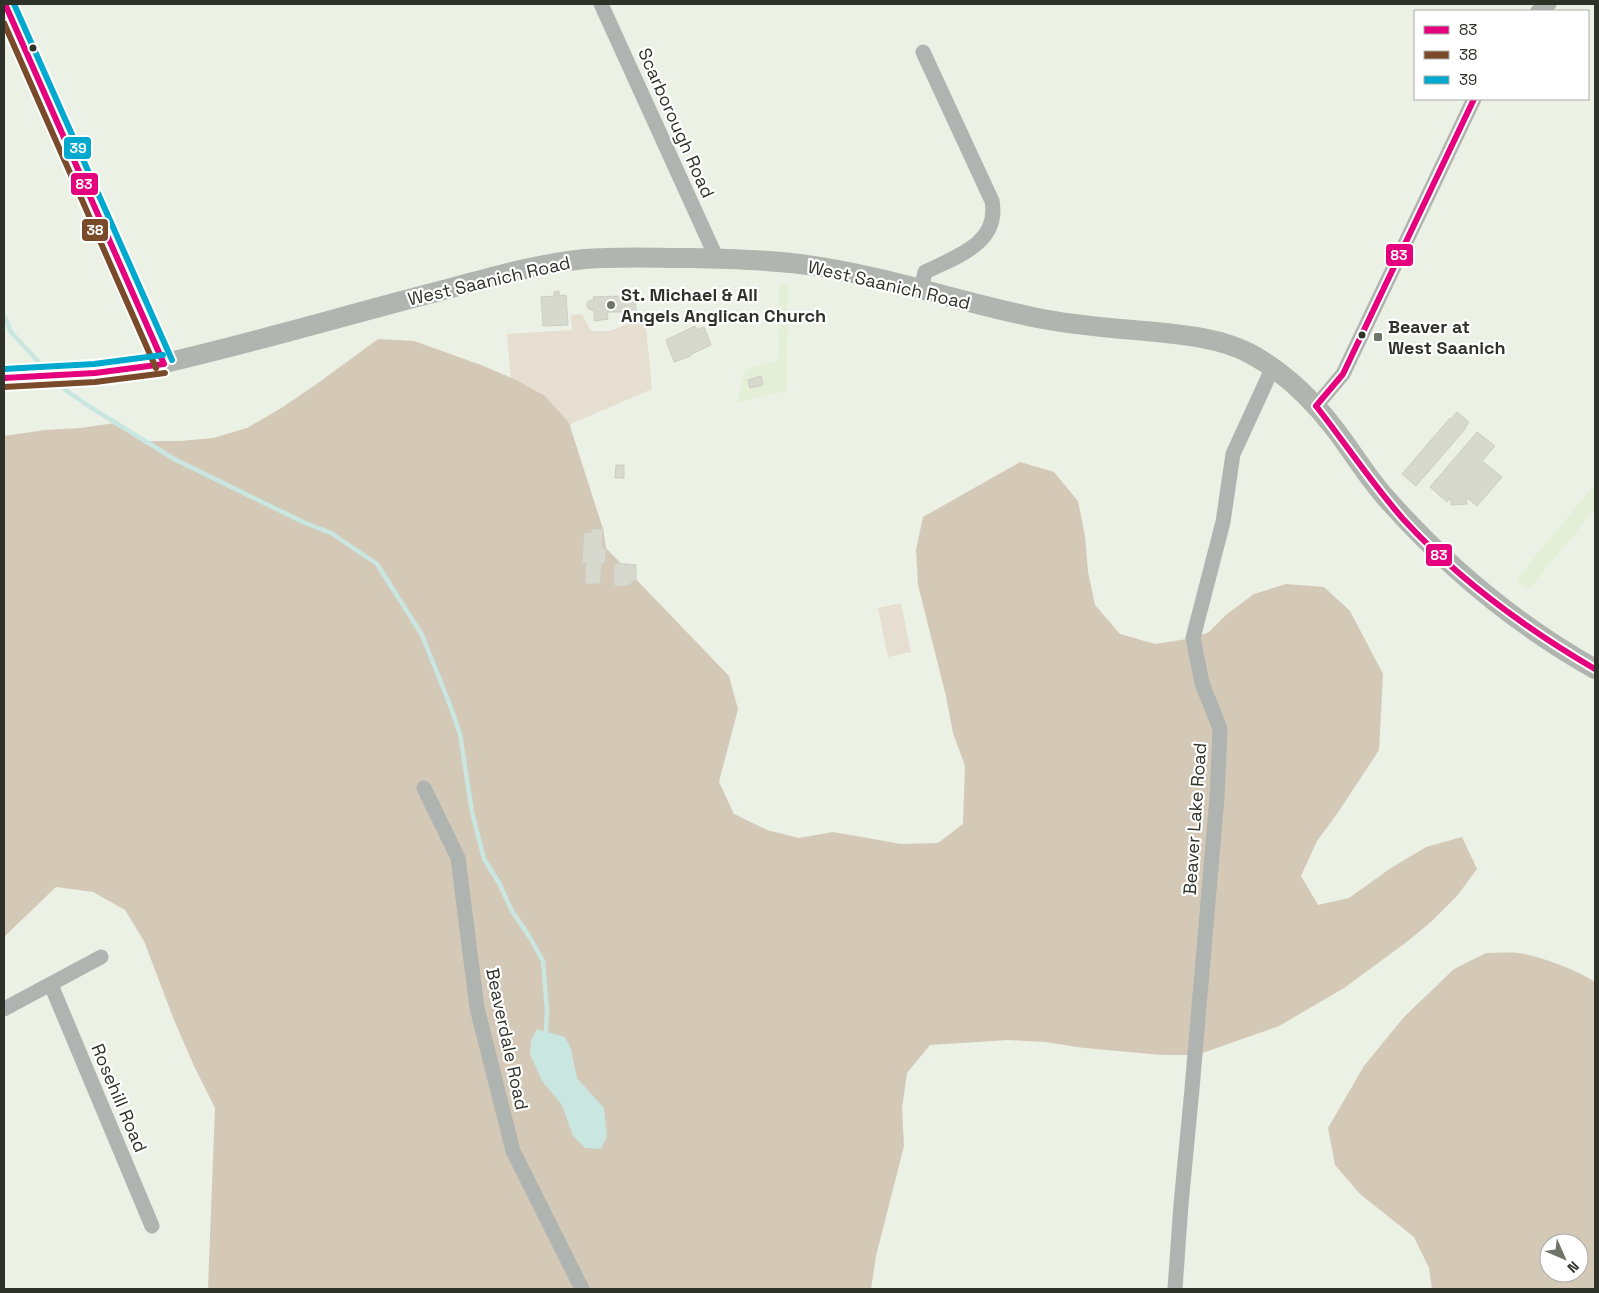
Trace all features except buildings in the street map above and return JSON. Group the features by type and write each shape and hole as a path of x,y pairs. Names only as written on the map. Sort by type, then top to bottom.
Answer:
{"main road":[{"name":"West Saanich Road","path":"4,378 95,372 164,364 522,269 584,259 638,257 717,259 788,263 854,273 971,303 1048,320 1215,341 1245,351 1273,367 1295,384 1333,426 1382,494 1450,565 1516,618 1559,648 1595,669"}],"street":[{"path":"5,4 164,364"},
{"name":"Scarborough Road","path":"602,4 717,259"},
{"path":"921,290 925,272 972,249 986,235 992,218 993,208 992,201 923,52"},
{"path":"1316,406 1343,374 1474,100"},
{"name":"Beaver Lake Road","path":"1175,1289 1217,797 1220,729 1202,683 1193,638 1223,522 1233,454 1273,367"},
{"name":"Beaverdale Road","path":"424,788 458,858 477,1008 513,1151 582,1289"},
{"path":"4,1009 101,957"},
{"name":"Rosehill Road","path":"51,985 152,1226"}],"shaded area":[{"path":"779,284 788,284 787,391 737,403 745,370 778,360"},
{"path":"582,314 591,331 610,331 645,317 652,389 517,447 507,334 572,330 571,315"},
{"path":"378,339 414,341 514,379 545,396 569,423 603,529 606,548 729,676 738,709 719,782 734,814 767,830 799,838 833,832 901,844 938,843 963,824 965,766 953,733 946,696 918,585 916,550 923,517 1020,462 1054,472 1078,501 1085,536 1088,572 1095,605 1120,634 1155,644 1193,638 1209,632 1227,614 1254,594 1286,584 1324,587 1350,611 1383,674 1379,750 1317,841 1301,876 1318,905 1349,898 1391,868 1426,847 1462,837 1477,869 1457,896 1431,922 1344,988 1279,1026 1197,1055 1162,1055 1084,1048 1045,1042 1008,1040 930,1045 907,1073 902,1108 904,1146 876,1256 871,1289 208,1289 215,1108 174,1020 144,941 125,910 93,892 56,887 4,937 4,436 115,423 145,441 181,441 213,438 247,428 283,407"},
{"path":"1595,484 1595,513 1593,512 1528,590 1516,580"},
{"path":"901,603 911,652 888,657 878,608"},
{"path":"1486,953 1518,953 1537,957 1558,964 1595,982 1595,1289 1432,1289 1429,1268 1414,1237 1360,1194 1335,1165 1328,1128 1364,1066 1404,1017 1454,969"}],"water":[{"path":"537,1029 565,1037 571,1049 577,1078 604,1108 607,1137 601,1149 585,1148 573,1136 562,1105 542,1081 530,1054 531,1041"}],"waterway":[{"path":"4,316 11,332 45,369"},
{"path":"58,381 67,391 90,407 176,460 305,523 331,533 377,564 422,635 450,705 460,734 472,812 484,859 499,883 512,911 543,961 547,1010 546,1032"}],"transit line":[{"name":"83","path":"5,4 164,364"},
{"name":"39","path":"14,4 172,360"},
{"name":"38","path":"4,23 156,368"},
{"name":"83","path":"1316,406 1343,374 1474,100"},
{"name":"39","path":"4,369 94,364 163,355"},
{"name":"83","path":"4,378 95,373 164,364"},
{"name":"38","path":"4,387 95,382 165,373"},
{"name":"83","path":"1316,406 1392,506 1447,563 1518,620 1595,669"}],"place":[{"name":"St. Michael & All Angels Anglican Church","path":"611,305"},
{"name":"Beaver at West Saanich","path":"1378,337"}]}
